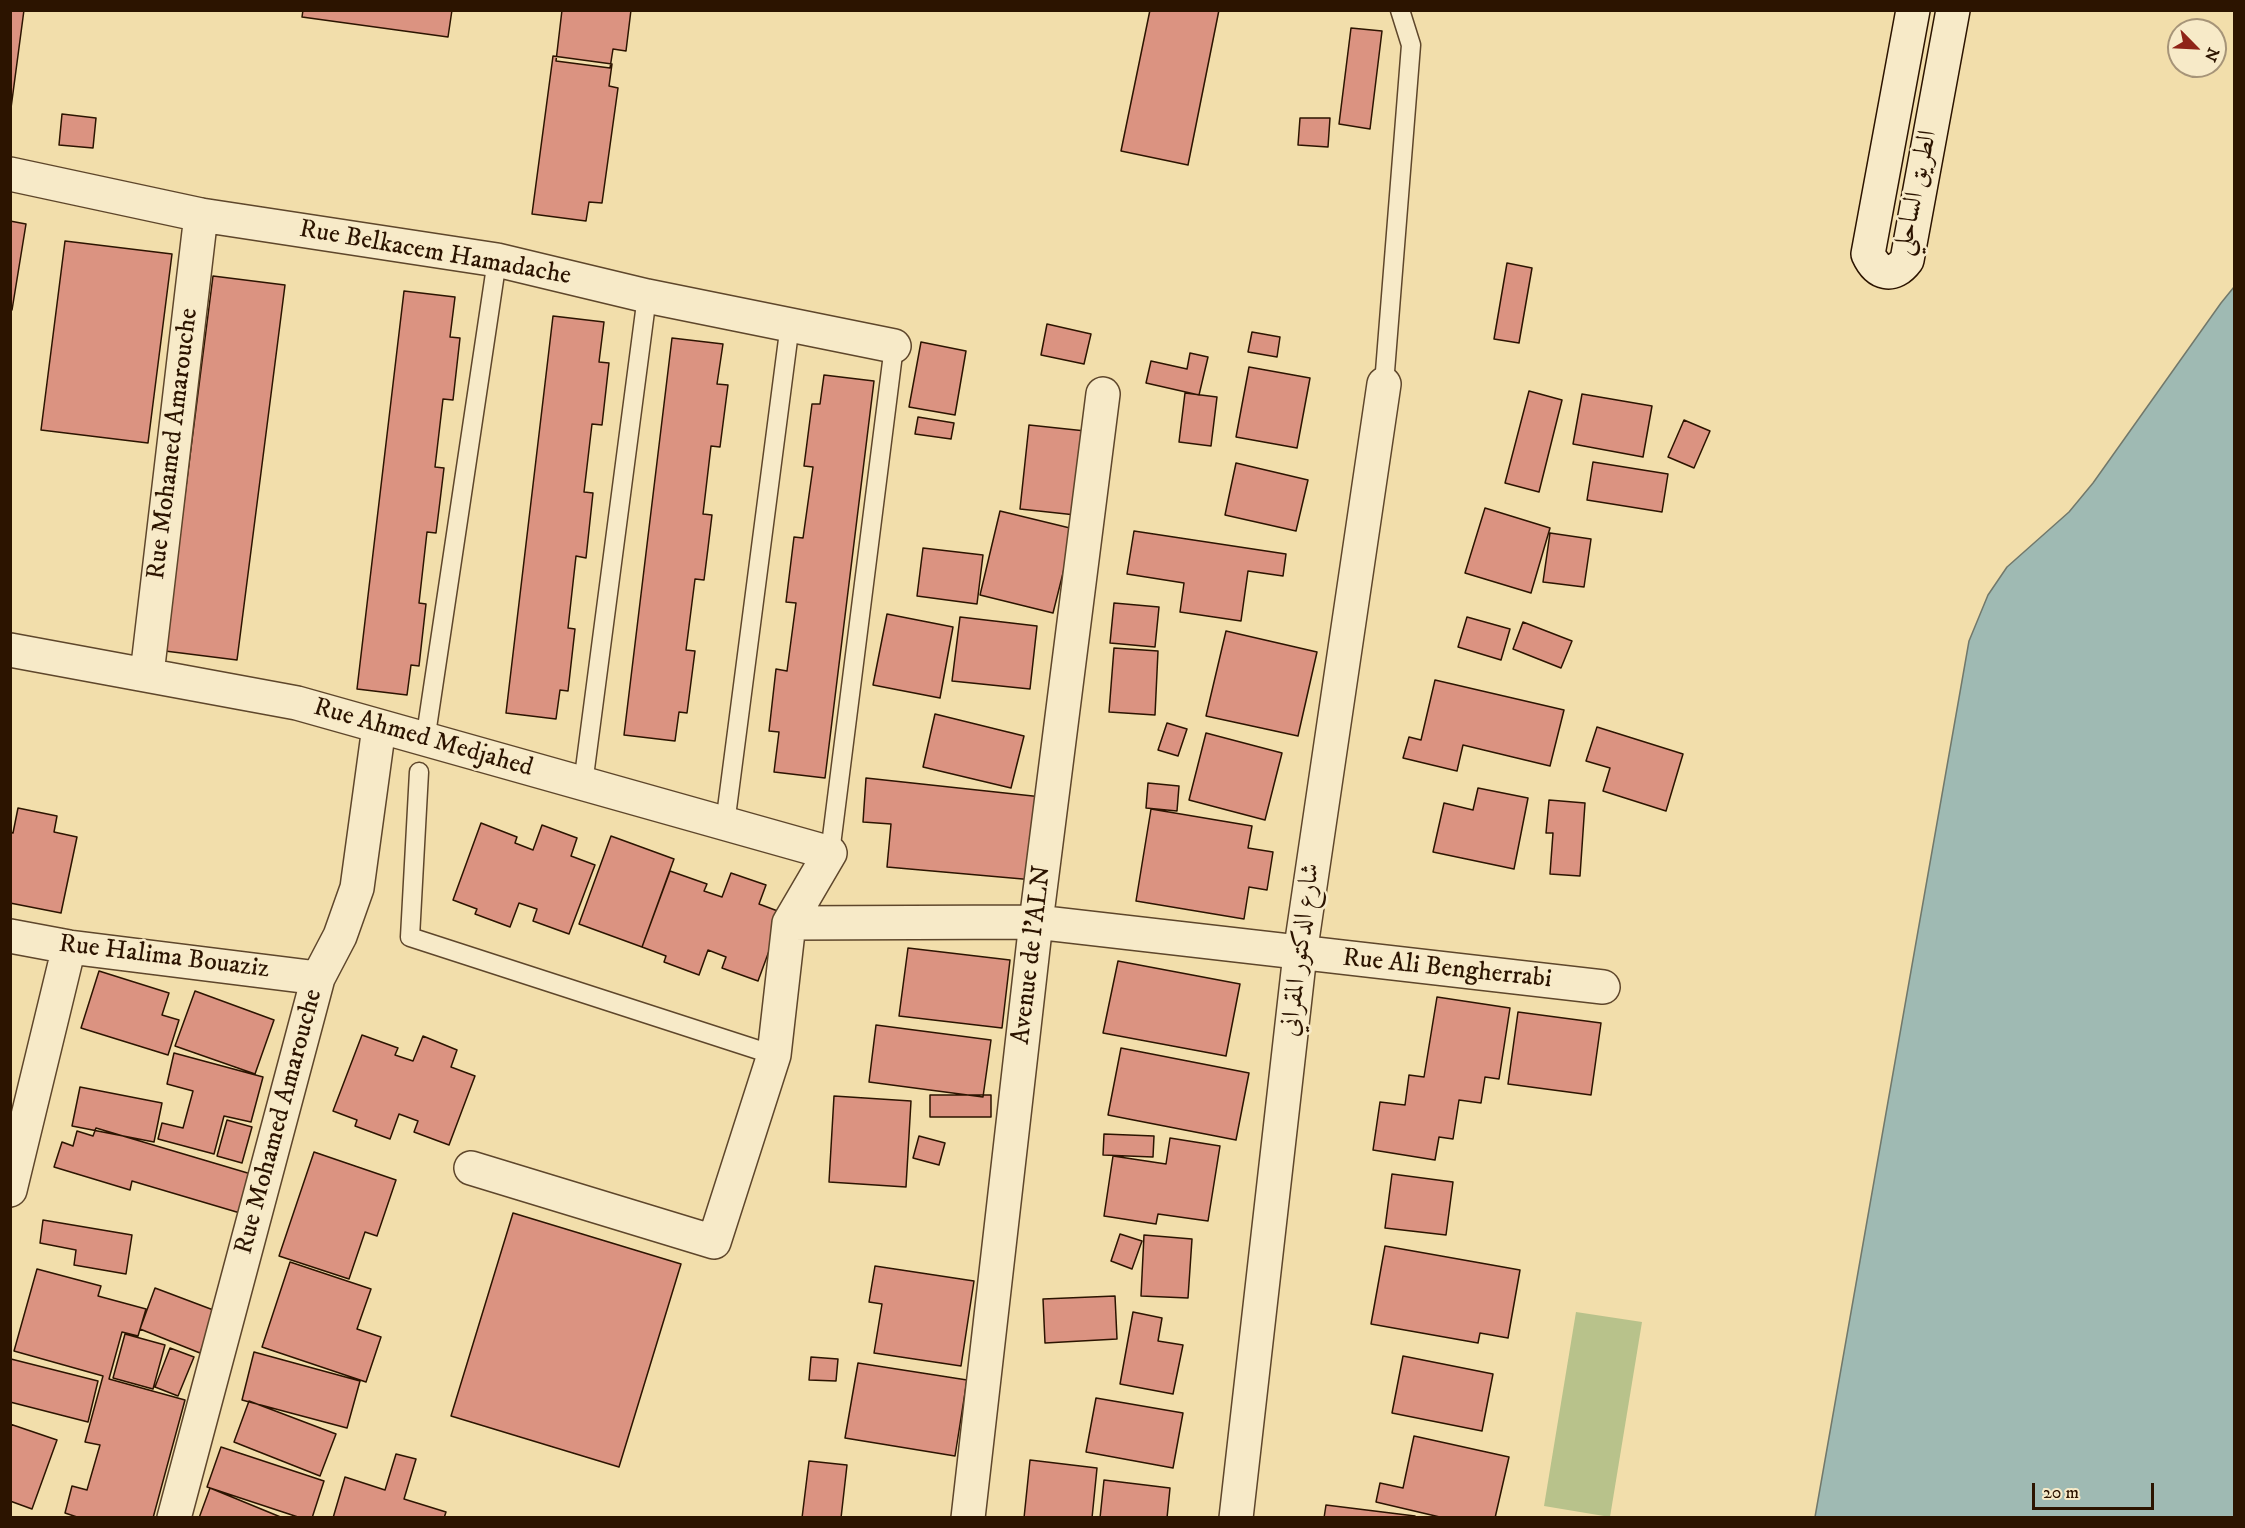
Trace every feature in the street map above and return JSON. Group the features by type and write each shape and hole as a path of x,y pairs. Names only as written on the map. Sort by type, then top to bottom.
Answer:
{"street":[{"name":"الطريق الساحلي","path":"1913,10 1868,254 1872,264 1880,270 1890,272 1900,269 1907,260 1953,10"},
{"name":"Rue Belkacem Hamadache","path":"10,174 201,215 497,260 647,296 894,346"},
{"name":"Rue Mohamed Amarouche","path":"147,674 201,215"},
{"name":"شارع الدكتور المقراني","path":"1236,1518 1300,954 1384,384"},
{"name":"Avenue de l'ALN","path":"968,1518 1036,922 1103,394"},
{"name":"Rue Ahmed Medjahed","path":"10,650 297,703 425,741 830,853"},
{"name":"Rue Mohamed Amarouche","path":"174,1518 318,978 340,936 357,888 379,727"},
{"path":"471,1168 714,1242 774,1056 789,923 830,853"},
{"name":"Rue Ali Bengherrabi","path":"789,923 1036,922 1603,987"},
{"name":"Rue Halima Bouaziz","path":"10,936 69,947 318,978"},
{"path":"10,1190 69,947"}],"lane":[{"path":"1384,384 1411,45 1401,10"},
{"path":"425,741 497,260"},
{"path":"583,784 647,296"},
{"path":"725,824 790,324"},
{"path":"830,853 894,346"},
{"path":"419,772 410,938 774,1056"}],"green space":[{"path":"1576,1312 1642,1322 1610,1517 1544,1506"}],"water":[{"path":"2234,287 2234,1517 1815,1517 1969,641 1988,595 2007,567 2069,512 2093,483"}],"building":[{"path":"10,10 24,10 11,108 10,108"},
{"path":"303,10 452,10 448,37 302,17"},
{"path":"562,10 631,10 626,51 613,49 610,68 556,61"},
{"path":"1150,10 1219,10 1188,165 1121,151"},
{"path":"1351,28 1382,31 1370,129 1339,124"},
{"path":"553,56 612,64 609,86 618,88 602,203 589,202 586,221 532,214"},
{"path":"62,114 96,118 93,148 59,145"},
{"path":"1300,118 1330,118 1328,147 1298,145"},
{"path":"10,221 26,224 12,310 10,309"},
{"path":"65,241 172,254 148,443 41,430"},
{"path":"1507,263 1532,268 1519,343 1494,339"},
{"path":"213,276 285,285 237,660 165,651"},
{"path":"404,291 455,297 450,337 460,338 453,400 443,399 435,467 444,468 440,501 436,533 427,532 419,603 426,604 419,666 411,665 407,695 357,689"},
{"path":"553,316 604,322 599,362 609,363 602,425 592,424 584,492 593,493 586,558 576,556 568,628 575,629 568,691 560,690 556,719 506,713"},
{"path":"1047,324 1091,334 1084,364 1041,355"},
{"path":"1252,332 1280,337 1277,357 1248,352"},
{"path":"672,338 723,344 717,384 728,385 720,447 711,446 703,514 712,515 708,548 704,580 695,579 686,650 695,651 687,713 679,712 675,741 624,735"},
{"path":"921,342 966,351 955,415 909,407"},
{"path":"1190,353 1208,357 1199,395 1146,383 1151,361 1187,369"},
{"path":"1249,367 1310,378 1297,448 1236,437"},
{"path":"824,375 874,381 825,778 774,772 779,732 769,731 776,669 787,671 796,603 786,602 794,537 803,538 813,467 804,466 812,404 820,404"},
{"path":"1529,391 1562,400 1539,492 1505,483"},
{"path":"1185,393 1217,397 1211,446 1179,442"},
{"path":"1582,394 1652,406 1643,457 1573,444"},
{"path":"918,417 954,423 951,439 915,434"},
{"path":"1684,420 1710,431 1694,468 1668,457"},
{"path":"1029,425 1095,432 1085,516 1020,509"},
{"path":"1593,462 1668,474 1662,512 1587,500"},
{"path":"1236,463 1308,480 1296,531 1225,515"},
{"path":"1485,508 1550,528 1531,593 1465,573"},
{"path":"1000,511 1074,529 1053,613 980,595"},
{"path":"1134,531 1286,554 1283,576 1248,571 1241,621 1180,612 1184,583 1127,574"},
{"path":"1550,533 1591,539 1584,587 1543,582"},
{"path":"923,548 983,555 977,604 917,596"},
{"path":"1114,603 1159,607 1155,647 1110,643"},
{"path":"887,614 953,627 940,698 873,685"},
{"path":"960,617 1037,626 1030,689 952,681"},
{"path":"1467,617 1510,629 1501,660 1458,647"},
{"path":"1523,622 1572,641 1561,668 1513,649"},
{"path":"1226,631 1317,652 1298,736 1206,716"},
{"path":"1114,648 1158,651 1155,715 1109,712"},
{"path":"1435,680 1564,710 1550,766 1463,745 1457,771 1403,758 1409,737 1421,740"},
{"path":"935,714 1024,736 1011,788 923,767"},
{"path":"1167,723 1187,729 1178,756 1158,750"},
{"path":"1597,727 1683,754 1666,811 1603,791 1610,768 1586,761"},
{"path":"1206,733 1282,753 1265,820 1189,800"},
{"path":"866,778 1042,797 1034,880 887,867 891,824 863,822"},
{"path":"1148,783 1179,786 1177,811 1146,808"},
{"path":"1478,788 1528,798 1514,869 1433,852 1444,803 1473,810"},
{"path":"1549,800 1585,803 1580,876 1550,874 1553,833 1546,833"},
{"path":"18,808 57,816 54,832 77,837 61,913 10,903 10,832 13,833"},
{"path":"1151,809 1252,826 1248,848 1273,852 1267,890 1249,887 1244,919 1136,901"},
{"path":"481,823 517,837 515,843 533,850 542,825 577,838 571,856 595,865 569,934 533,921 537,909 519,903 510,927 475,914 477,909 453,900"},
{"path":"611,836 674,859 642,947 579,924"},
{"path":"670,871 707,884 704,891 722,897 731,873 766,885 759,904 783,913 758,981 722,968 726,957 708,950 699,975 664,962 666,956 642,947"},
{"path":"908,948 1010,960 1002,1028 899,1016"},
{"path":"1118,961 1240,984 1226,1056 1103,1033"},
{"path":"99,971 169,993 162,1015 179,1020 168,1055 81,1028"},
{"path":"195,991 274,1020 255,1074 175,1046"},
{"path":"1437,997 1510,1008 1499,1079 1485,1077 1481,1103 1459,1100 1453,1139 1439,1137 1435,1160 1373,1150 1380,1102 1405,1105 1409,1075 1424,1077"},
{"path":"1518,1012 1601,1023 1591,1095 1508,1084"},
{"path":"876,1025 991,1040 983,1097 869,1082"},
{"path":"362,1035 398,1048 395,1055 413,1061 423,1036 457,1050 451,1067 475,1076 449,1145 414,1132 418,1121 399,1114 390,1139 355,1126 357,1120 333,1111"},
{"path":"1121,1048 1249,1073 1236,1140 1108,1115"},
{"path":"174,1053 263,1077 251,1122 224,1116 214,1154 158,1139 162,1123 183,1128 193,1091 167,1084"},
{"path":"80,1087 162,1103 154,1142 72,1126"},
{"path":"930,1095 991,1095 991,1117 930,1117"},
{"path":"834,1096 911,1101 906,1187 829,1182"},
{"path":"227,1120 252,1127 242,1163 217,1156"},
{"path":"96,1128 251,1174 240,1213 132,1181 130,1190 54,1167 62,1142 73,1146 77,1131 93,1136"},
{"path":"1104,1134 1154,1136 1153,1157 1103,1155"},
{"path":"919,1136 945,1143 939,1165 913,1158"},
{"path":"1170,1138 1220,1146 1208,1221 1158,1214 1156,1224 1104,1216 1113,1156 1166,1164"},
{"path":"314,1152 396,1180 377,1236 365,1232 349,1279 279,1256"},
{"path":"1392,1174 1453,1182 1446,1235 1385,1228"},
{"path":"513,1213 681,1264 619,1467 451,1416"},
{"path":"43,1220 132,1235 126,1274 74,1265 76,1250 40,1243"},
{"path":"1120,1234 1142,1241 1132,1269 1111,1261"},
{"path":"1144,1235 1192,1239 1188,1298 1141,1296"},
{"path":"1385,1246 1520,1270 1508,1338 1480,1333 1478,1343 1371,1324"},
{"path":"290,1262 371,1289 357,1329 381,1337 366,1382 262,1347"},
{"path":"875,1266 974,1281 961,1366 874,1353 882,1304 869,1302"},
{"path":"37,1269 101,1286 98,1296 146,1309 138,1336 122,1332 109,1379 185,1400 153,1518 80,1518 65,1513 72,1486 87,1490 100,1445 85,1442 103,1376 14,1351"},
{"path":"155,1288 216,1311 200,1353 140,1329"},
{"path":"1115,1296 1117,1339 1045,1343 1043,1299"},
{"path":"1133,1312 1162,1318 1158,1341 1183,1345 1173,1394 1120,1384"},
{"path":"125,1334 165,1345 153,1389 113,1378"},
{"path":"170,1348 194,1357 178,1396 155,1387"},
{"path":"254,1352 360,1381 347,1428 242,1400"},
{"path":"1403,1356 1493,1374 1482,1431 1392,1413"},
{"path":"811,1357 838,1359 836,1381 809,1380"},
{"path":"11,1359 98,1381 88,1422 10,1402"},
{"path":"858,1363 967,1380 955,1456 845,1438"},
{"path":"1096,1398 1183,1413 1173,1468 1086,1452"},
{"path":"249,1401 336,1434 320,1476 234,1442"},
{"path":"10,1424 57,1440 32,1509 10,1501"},
{"path":"1414,1436 1509,1457 1495,1518 1444,1518 1376,1502 1380,1483 1403,1488"},
{"path":"221,1447 324,1481 312,1518 301,1518 207,1487"},
{"path":"396,1454 416,1459 404,1499 446,1512 444,1518 333,1518 345,1477 385,1490"},
{"path":"1030,1460 1097,1468 1092,1518 1024,1518"},
{"path":"809,1461 847,1465 841,1518 802,1518"},
{"path":"1104,1480 1170,1488 1167,1518 1100,1518"},
{"path":"210,1488 283,1518 199,1518"},
{"path":"1326,1505 1415,1516 1414,1518 1324,1518"}]}
